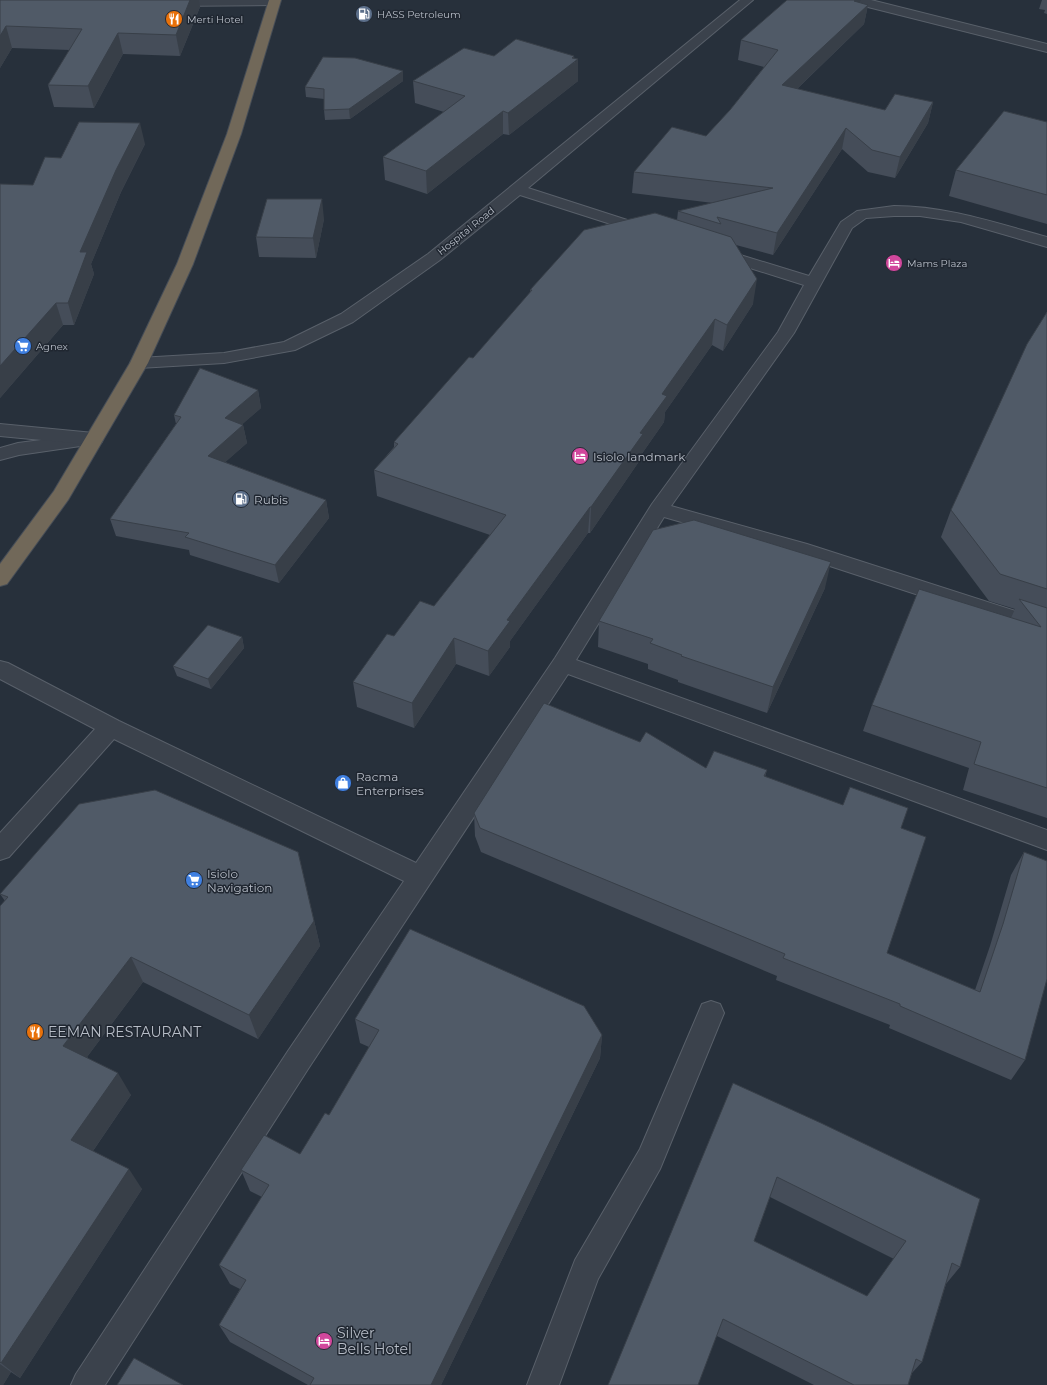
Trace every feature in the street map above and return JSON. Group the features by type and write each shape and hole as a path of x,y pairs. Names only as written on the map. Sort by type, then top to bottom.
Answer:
{"highway":[{"path":"0,579 61,495 139,363 191,249 234,134 274,0"}],"street":[{"path":"157,2 274,0"},
{"name":"Hospital Road","path":"139,363 224,358 289,346 347,318 434,256 747,0"},
{"path":"856,0 1047,48"},
{"path":"517,189 662,235"},
{"path":"87,1385 298,1060 563,664 659,508 786,333 846,225 862,214 894,211 920,211 963,218 1047,242"},
{"path":"707,250 814,283"},
{"path":"0,430 94,439"},
{"path":"0,454 18,449 94,439"},
{"path":"659,508 800,550 1047,629"},
{"path":"563,664 1047,840"},
{"path":"0,669 111,727 421,877"},
{"path":"0,850 111,727"},
{"path":"543,1385 586,1271 650,1159 711,1013"}],"building":[{"path":"0,0 190,0 176,35 118,33 88,86 48,85 82,29 6,26 0,36"},
{"path":"787,0 856,0 854,1 868,5 782,85 885,110 895,94 933,102 900,157 872,150 846,128 777,233 717,217 721,224 678,211 773,188 634,172 672,127 706,136 730,110 778,50 741,40"},
{"path":"516,39 574,56 572,58 578,59 508,113 503,111 426,171 383,157 465,96 413,81 464,48 494,56"},
{"path":"323,57 355,58 403,71 349,109 324,110 324,89 305,87"},
{"path":"1004,111 1047,122 1047,195 956,170"},
{"path":"79,122 140,123 116,170 80,252 87,252 68,303 56,303 0,366 0,184 33,185 45,157 61,158"},
{"path":"267,199 322,199 313,238 256,237"},
{"path":"655,213 731,237 757,279 727,325 715,319 662,394 667,396 640,433 643,434 507,620 510,621 488,651 454,638 412,703 353,682 387,634 394,636 420,601 434,606 506,515 374,470 398,444 394,442 469,357 473,358 532,290 530,290 584,230"},
{"path":"1047,312 1047,589 1000,574 951,510 1027,344"},
{"path":"200,368 258,390 225,418 243,425 208,456 326,500 275,565 185,537 189,533 110,519 181,417 174,415"},
{"path":"694,520 831,562 773,687 681,656 682,655 650,643 653,639 599,621 653,530"},
{"path":"919,589 1041,627 1019,599 1047,608 1047,788 974,764 981,742 872,705"},
{"path":"208,625 242,637 208,679 173,666"},
{"path":"544,703 640,742 646,732 706,768 714,751 767,770 764,776 843,805 850,787 908,808 901,828 926,837 887,953 980,992 1003,924 1024,852 1047,861 1047,979 1025,1060 900,1006 900,1004 783,958 785,954 480,828 474,813"},
{"path":"155,790 298,852 314,921 249,1015 131,957 63,1046 118,1073 71,1140 129,1169 1,1363 0,906 8,897 0,894 79,804"},
{"path":"410,929 584,1006 602,1035 431,1385 310,1385 314,1378 219,1325 246,1280 219,1265 269,1185 241,1170 264,1135 300,1154 325,1113 329,1115 379,1030 355,1019"},
{"path":"733,1083 821,1123 980,1199 960,1267 952,1263 922,1362 916,1359 908,1385 854,1385 723,1319 698,1385 608,1385","holes":["777,1177 906,1241 867,1296 754,1241"]},
{"path":"134,1358 183,1385 117,1385"}],"place":[{"name":"HASS Petroleum","path":"364,14"},
{"name":"Merti Hotel","path":"174,19"},
{"name":"Mams Plaza","path":"894,263"},
{"name":"Agnex","path":"23,346"},
{"name":"Isiolo landmark","path":"580,456"},
{"name":"Rubis","path":"241,499"},
{"name":"Racma Enterprises","path":"343,783"},
{"name":"Isiolo Navigation","path":"194,880"},
{"name":"EEMAN RESTAURANT","path":"35,1032"},
{"name":"Silver Bells Hotel","path":"324,1341"}]}
